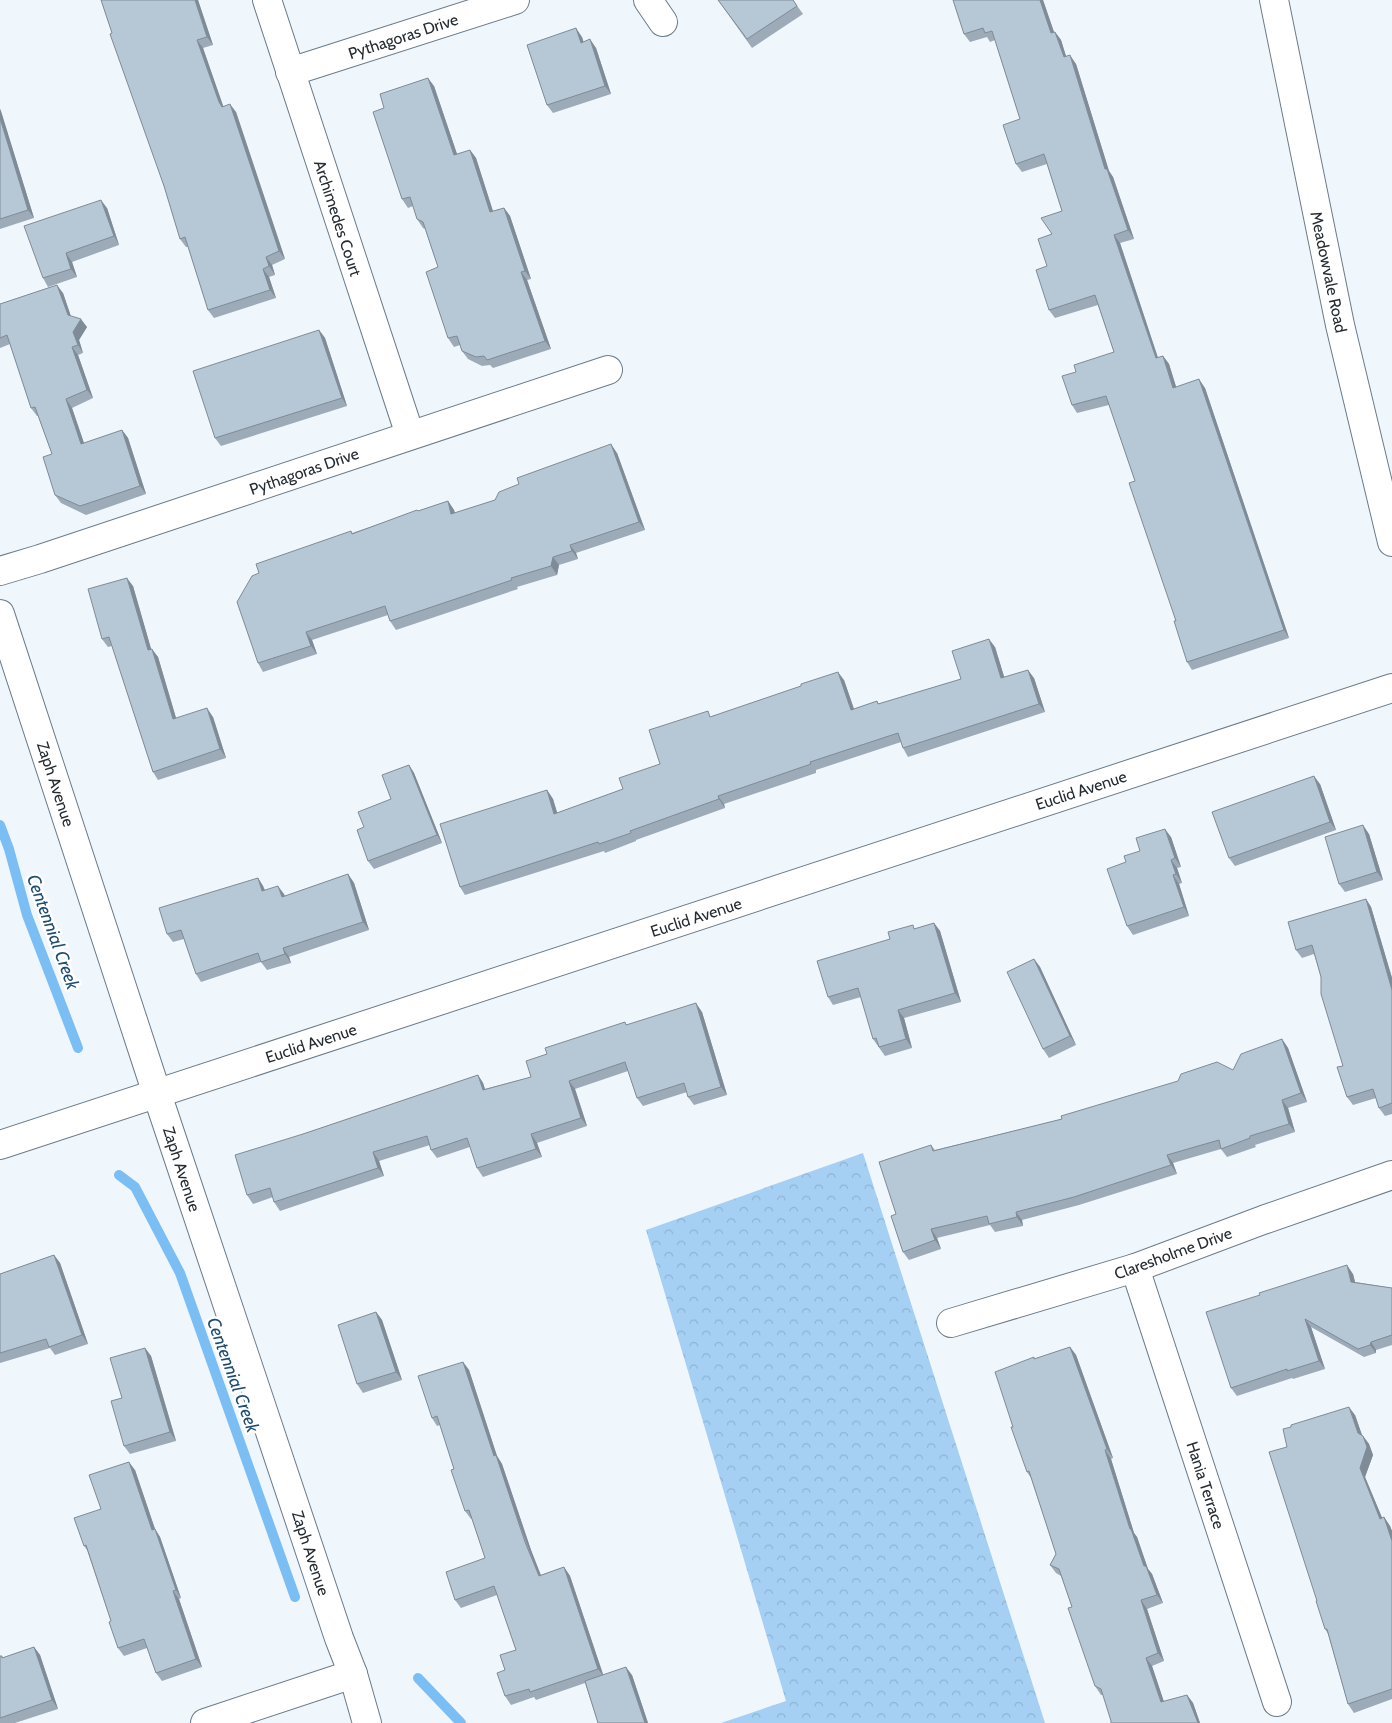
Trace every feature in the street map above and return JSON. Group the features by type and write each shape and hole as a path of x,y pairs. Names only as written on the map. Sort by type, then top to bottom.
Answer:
{"street":[{"name":"Archimedes Court","path":"267,0 410,435"},
{"name":"Pythagoras Drive","path":"290,72 515,0"},
{"path":"648,0 663,22"},
{"name":"Meadowvale Road","path":"1274,0 1340,325 1392,542"},
{"name":"Pythagoras Drive","path":"0,570 40,559 608,370"},
{"name":"Zaph Avenue","path":"0,614 157,1094 339,1638 353,1674 367,1723"},
{"name":"Euclid Avenue","path":"0,1145 1392,688"},
{"name":"Claresholme Drive","path":"951,1323 1135,1268 1263,1220 1392,1175"},
{"name":"Hania Terrace","path":"1135,1268 1277,1702"},
{"path":"205,1723 353,1674"}],"green space":[{"path":"863,1153 1045,1723 721,1723 786,1701 646,1230"}],"building":[{"path":"101,0 195,0 207,37 197,40 219,102 222,107 230,104 279,251 266,257 269,266 263,269 270,290 208,310 185,237 180,239 164,186 110,34 112,33"},
{"path":"718,0 793,0 797,6 747,39"},
{"path":"953,0 1040,0 1051,33 1055,32 1064,57 1070,55 1105,169 1107,169 1128,230 1114,235 1156,358 1163,356 1173,388 1199,379 1284,630 1187,662 1174,621 1176,621 1129,483 1135,481 1106,396 1072,405 1062,376 1076,372 1074,365 1114,352 1095,295 1049,310 1036,270 1047,266 1038,239 1052,234 1041,218 1062,211 1044,154 1016,164 1003,125 1020,119 992,31 985,33 983,28 964,34"},
{"path":"576,28 581,43 590,39 605,86 547,105 527,45"},
{"path":"428,78 454,155 470,150 490,212 504,208 525,271 521,272 545,341 487,360 484,356 476,357 462,351 457,336 448,338 426,272 438,267 423,222 417,219 410,197 402,199 373,112 384,108 380,94"},
{"path":"0,118 28,210 0,219"},
{"path":"101,200 114,236 66,253 71,269 43,278 24,226"},
{"path":"57,285 68,315 81,319 73,332 78,345 72,347 87,390 66,399 81,444 122,430 140,486 80,506 55,495 43,457 52,454 35,407 31,408 7,335 0,338 0,304"},
{"path":"319,330 342,398 215,438 193,371"},
{"path":"611,444 639,522 570,545 572,551 553,557 551,566 511,578 512,580 390,621 385,606 306,632 311,646 258,663 237,602 252,576 259,573 256,564 351,531 352,534 417,510 448,501 451,514 495,500 499,492 519,484 517,478"},
{"path":"127,578 148,650 152,649 173,719 207,708 220,749 153,772 109,637 102,639 88,589"},
{"path":"989,639 1001,678 1028,670 1039,704 903,748 898,733 810,762 811,764 718,796 719,799 630,831 631,833 460,887 440,824 547,790 554,814 623,789 619,778 660,764 649,730 708,711 710,717 838,672 851,710 877,701 878,704 961,679 952,651"},
{"path":"409,765 437,835 368,861 357,830 364,827 358,812 391,799 382,775"},
{"path":"1314,776 1330,822 1229,858 1212,812"},
{"path":"1363,825 1377,872 1339,884 1325,837"},
{"path":"1165,829 1175,858 1171,860 1176,874 1173,875 1184,907 1127,926 1107,869 1126,862 1124,856 1140,851 1136,838"},
{"path":"348,874 363,922 283,948 285,954 261,962 258,953 196,974 181,930 167,934 159,908 258,878 262,891 278,886 282,897"},
{"path":"1366,899 1392,990 1392,1103 1379,1108 1373,1089 1347,1097 1337,1067 1343,1066 1321,994 1321,977 1312,945 1296,950 1288,922"},
{"path":"934,923 955,993 898,1010 906,1039 879,1047 876,1038 873,1039 858,988 828,997 817,961 890,939 888,932 913,925 914,929"},
{"path":"1034,959 1070,1036 1043,1049 1007,972"},
{"path":"696,1003 721,1087 688,1097 684,1083 637,1098 625,1062 569,1081 581,1118 531,1134 536,1149 477,1168 467,1138 431,1150 427,1136 373,1152 378,1168 274,1202 270,1188 247,1195 235,1155 478,1075 483,1090 531,1077 526,1061 547,1054 545,1048 625,1022 626,1025"},
{"path":"1282,1039 1301,1093 1282,1100 1289,1124 1250,1136 1250,1138 1221,1149 1219,1140 1167,1155 1171,1165 1074,1197 1016,1212 1017,1217 989,1224 987,1216 931,1229 935,1240 903,1252 891,1216 896,1214 879,1162 931,1145 933,1151 1062,1119 1061,1116 1178,1081 1181,1074 1217,1062 1233,1070 1241,1054"},
{"path":"54,1255 82,1335 49,1347 46,1339 0,1353 0,1274"},
{"path":"1347,1265 1351,1282 1392,1288 1392,1335 1371,1342 1370,1345 1358,1349 1305,1319 1319,1361 1287,1371 1287,1369 1231,1388 1206,1312"},
{"path":"376,1312 396,1372 357,1384 338,1325"},
{"path":"1070,1347 1107,1449 1105,1450 1130,1529 1157,1595 1141,1600 1158,1653 1146,1658 1161,1702 1187,1695 1198,1723 1111,1723 1101,1689 1095,1686 1068,1608 1072,1607 1059,1569 1050,1565 1056,1554 1029,1471 1027,1472 1011,1427 1013,1427 995,1372 1034,1357 1034,1359"},
{"path":"145,1348 170,1432 124,1446 111,1401 122,1398 110,1358"},
{"path":"463,1362 494,1456 496,1455 525,1542 539,1576 564,1567 598,1669 530,1692 529,1689 505,1696 497,1673 505,1670 500,1655 516,1650 494,1586 455,1600 446,1572 485,1558 469,1510 465,1511 451,1470 454,1469 437,1416 432,1418 418,1376"},
{"path":"1349,1407 1358,1433 1363,1436 1367,1447 1360,1468 1380,1519 1384,1517 1392,1541 1392,1689 1348,1704 1327,1629 1325,1629 1269,1452 1287,1447 1283,1429"},
{"path":"129,1462 152,1530 155,1529 176,1590 173,1591 196,1659 156,1673 144,1639 118,1648 86,1545 84,1546 74,1518 101,1509 89,1475"},
{"path":"34,1647 52,1700 0,1718 0,1656 2,1658"},
{"path":"626,1667 645,1723 598,1723 585,1681"}],"waterway":[{"name":"Centennial Creek","path":"0,825 9,849 27,915 78,1048"},
{"name":"Centennial Creek","path":"119,1175 135,1187 180,1273 295,1597"},
{"name":"Centennial Creek","path":"418,1678 461,1723"}]}
